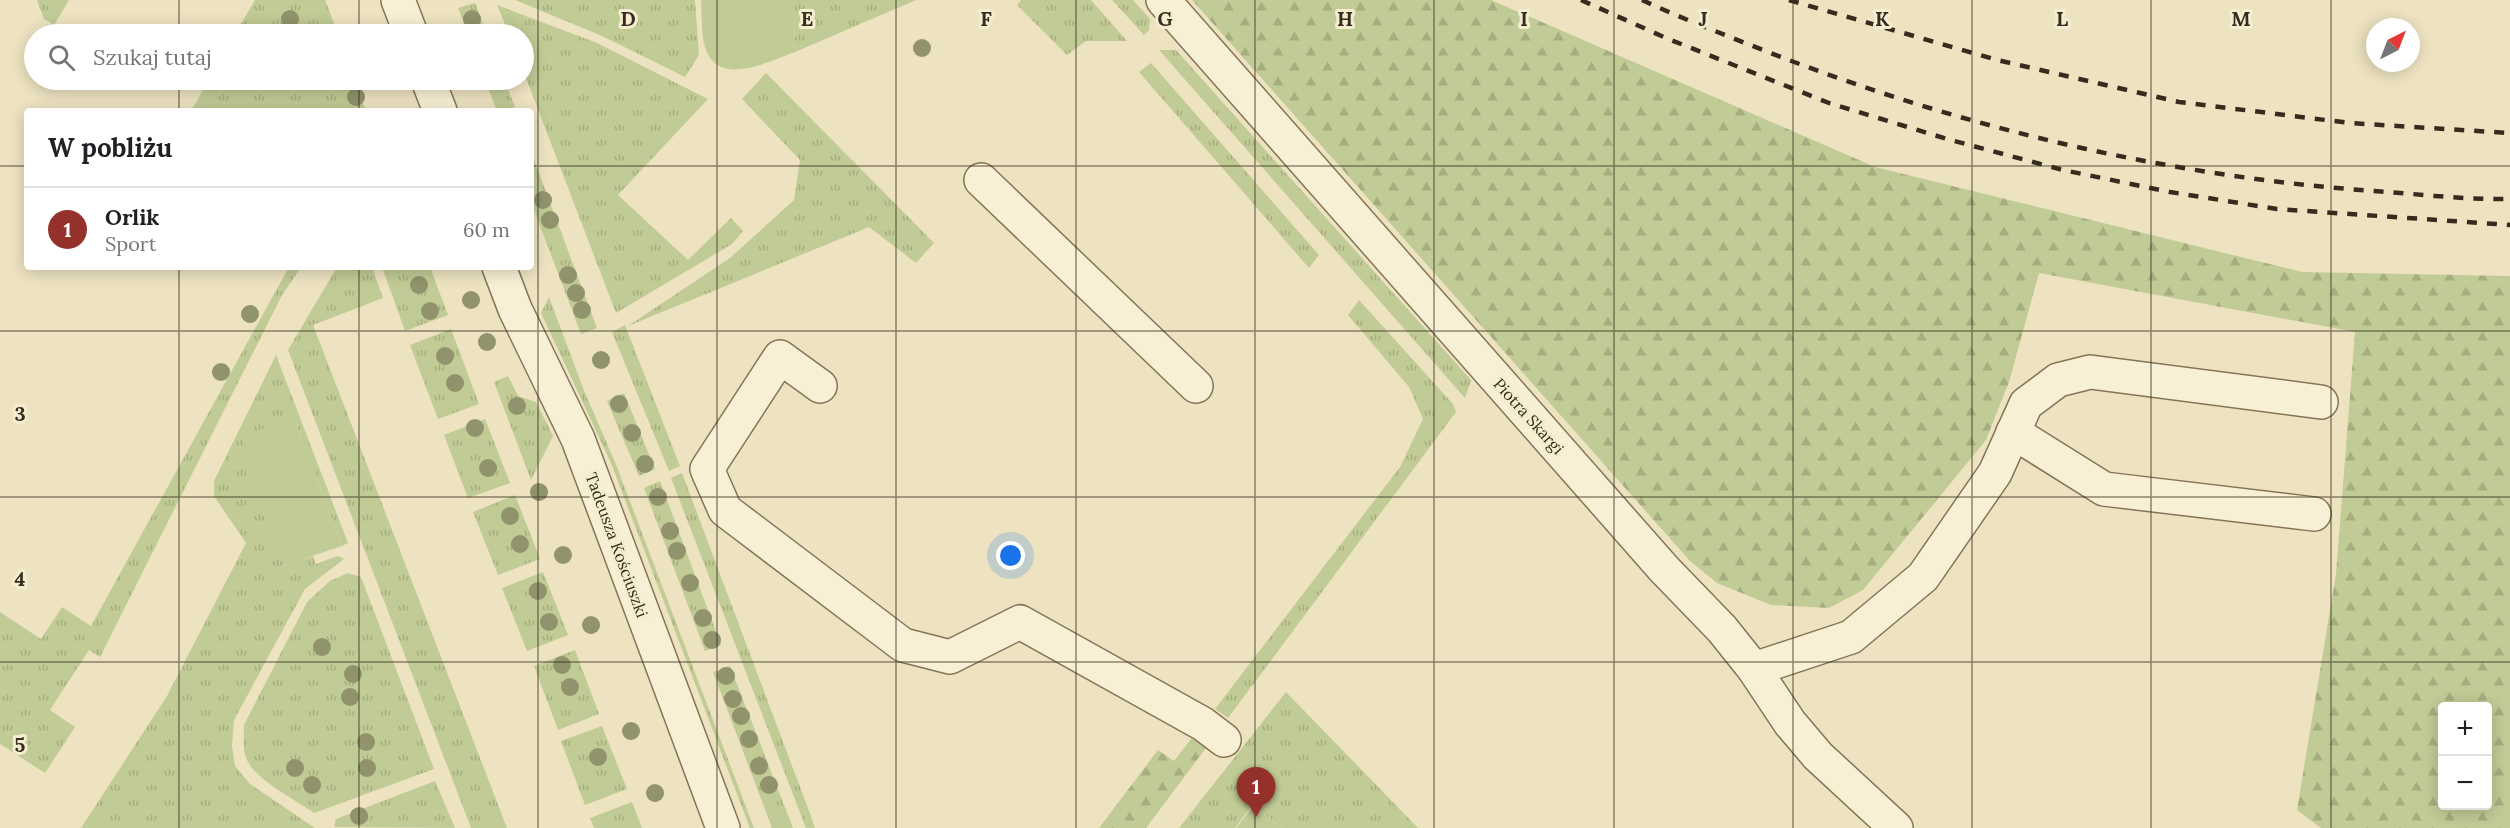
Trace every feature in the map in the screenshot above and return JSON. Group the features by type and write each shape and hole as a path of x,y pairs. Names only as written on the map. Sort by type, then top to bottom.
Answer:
{"street":[{"path":"398,0 407,24"},
{"name":"Piotra Skargi","path":"1163,0 1664,569 1722,629 1754,669 1790,723 1818,756 1896,828"},
{"path":"432,90 439,108"},
{"path":"981,180 1196,386"},
{"name":"Tadeusza Kościuszki","path":"500,270 515,309 578,439 723,828"},
{"path":"820,386 780,357 707,469 725,510 903,645 950,657 1020,622 1203,723 1224,740"},
{"path":"1754,669 1851,637 1923,577 1995,473 2026,404 2058,380 2090,372 2321,402"},
{"path":"2013,432 2104,489 2314,514"}],"green space":[{"path":"37,0 69,0 55,24 44,19"},
{"path":"255,0 325,0 334,24 241,24"},
{"path":"515,0 695,0 699,55 685,77 602,36"},
{"path":"701,0 794,0 795,52 745,69 721,67 712,60 705,47"},
{"path":"794,0 916,0 795,52"},
{"path":"1021,0 1091,0 1127,41 1086,41 1067,55 1017,5"},
{"path":"1112,0 1133,0 1150,19 1149,30 1144,35"},
{"path":"1192,0 1491,0 1875,167 2302,272 2510,276 2510,828 2321,828 2297,810 2336,574 2355,332 2039,273 2009,382 1986,440 1863,590 1829,608 1771,605 1717,583 1690,561"},
{"path":"475,3 483,24 464,24 458,8"},
{"path":"497,5 597,43 708,99 618,195 688,260 731,218 743,231 732,244 616,313 531,90 534,90 534,24 505,24"},
{"path":"1159,50 1176,50 1471,380 1465,398"},
{"path":"1151,63 1319,255 1309,268 1139,72"},
{"path":"766,73 934,243 916,263 869,227 628,326 730,258 794,200 800,160 742,99"},
{"path":"203,90 358,90 365,108 193,108"},
{"path":"489,90 508,90 515,107 496,108"},
{"path":"534,160 597,328 581,334 534,210"},
{"path":"287,270 299,270 281,297 100,657 89,650 50,710 75,727 45,773 0,744 0,612 41,639 62,607 91,626"},
{"path":"335,270 373,270 383,298 313,325 507,828 471,828 288,350"},
{"path":"383,270 431,270 448,315 405,331"},
{"path":"549,297 585,393 615,462 754,828 750,828 611,463 541,313"},
{"path":"1359,300 1453,404 1456,412 1228,718 1215,709 1400,467 1423,419 1409,387 1348,315"},
{"path":"625,325 680,466 669,471 612,332"},
{"path":"451,329 479,404 438,419 410,345"},
{"path":"276,355 348,543 342,546 294,418 284,565 313,556 316,564 338,556 344,559 305,589 234,720 232,746 235,766 250,784 315,828 81,828 167,696 246,543 214,496 214,481"},
{"path":"508,376 518,396 536,402 553,436 531,480 494,382"},
{"path":"624,393 655,469 639,476 607,401"},
{"path":"294,418 342,546 285,565 239,455 248,434"},
{"path":"485,419 510,483 468,498 444,435"},
{"path":"682,473 815,828 806,828 671,478"},
{"path":"660,481 721,645 705,651 644,488"},
{"path":"515,495 540,559 498,575 473,512"},
{"path":"543,572 568,635 527,651 502,588"},
{"path":"348,573 361,577 434,769 314,813 269,783 253,769 245,753 244,725 307,602 330,581"},
{"path":"575,650 599,714 558,730 534,666"},
{"path":"730,666 793,828 772,828 713,672"},
{"path":"1286,692 1418,828 1282,828 1252,805 1235,828 1179,828"},
{"path":"602,726 627,789 585,805 561,741"},
{"path":"1192,738 1206,748 1146,828 1099,828 1158,750 1174,761"},
{"path":"435,781 455,828 334,827 336,819"},
{"path":"632,802 642,828 594,828 590,818"},
{"path":"1253,806 1282,828 1236,828"}],"railway":[{"path":"1581,0 1666,38 1829,103 1947,139 2063,170 2170,192 2277,209 2510,225"},
{"path":"1642,0 1720,33 1841,79 1916,104 2066,144 2219,174 2296,184 2476,199 2510,199"},
{"path":"1789,0 1997,60 2179,102 2350,123 2510,133"}],"place":[{"name":"Orlik","path":"1256,817"}]}
